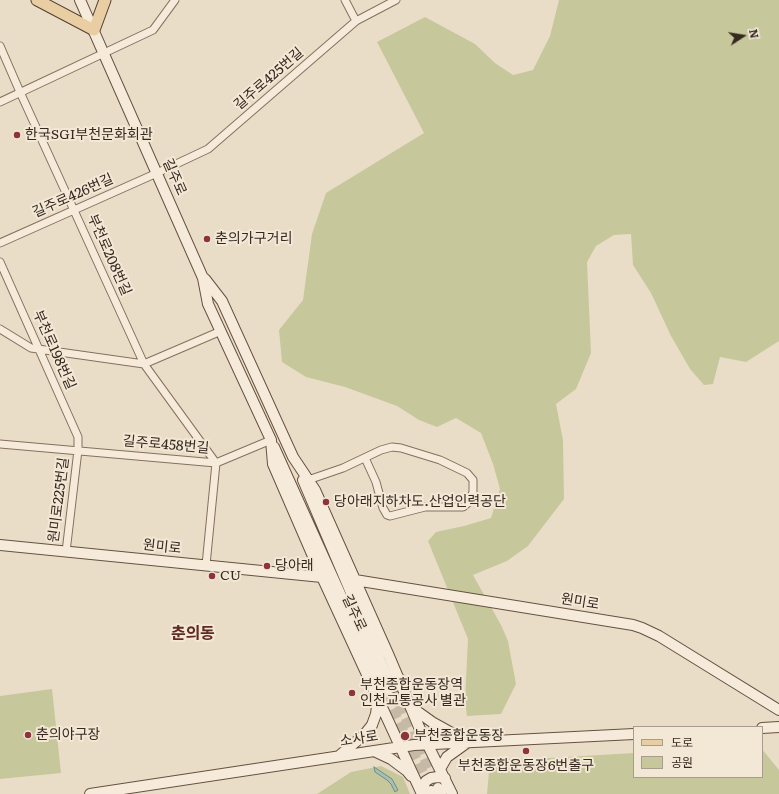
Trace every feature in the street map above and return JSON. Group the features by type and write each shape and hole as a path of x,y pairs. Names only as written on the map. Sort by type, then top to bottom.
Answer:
{"main road":[{"path":"37,0 94,30 105,0"}],"street":[{"name":"길주로","path":"80,0 203,278 208,304 270,440 383,678 293,458 222,301 203,278"},
{"path":"0,102 153,30 175,0"},
{"path":"345,0 356,21"},
{"name":"길주로425번길","path":"157,173 208,149 356,21 396,0"},
{"name":"부천로208번길","path":"0,46 144,364 216,463"},
{"name":"길주로426번길","path":"0,243 157,173"},
{"name":"부천로198번길","path":"0,262 78,437 78,450"},
{"path":"0,329 31,348 39,350 144,364 221,331"},
{"path":"227,344 227,335 229,333 234,334 239,339"},
{"name":"길주로","path":"270,440 272,464 322,577 401,747 429,791"},
{"name":"길주로458번길","path":"0,444 216,463 270,440"},
{"path":"308,480 343,468 379,451 392,447 414,451 450,464 467,473 473,480 473,492 469,502 463,507 425,507 390,516 387,515 383,508 376,482 365,458"},
{"name":"원미로225번길","path":"66,552 78,450"},
{"name":"길주로","path":"293,458 315,490 427,744 452,794"},
{"path":"206,565 216,463"},
{"name":"원미로","path":"0,545 322,577"},
{"path":"303,575 315,561"},
{"name":"원미로","path":"355,580 642,628 659,636 779,710"},
{"path":"374,689 381,690 395,686 399,678"},
{"path":"339,756 364,735 372,725 376,714 378,698"},
{"path":"411,707 432,722 468,742 447,757 443,774 426,781 429,791"},
{"path":"763,728 779,727"},
{"name":"소사로","path":"90,794 427,744 633,734"},
{"path":"374,751 391,759 429,791"}],"green space":[{"path":"559,0 779,0 779,341 746,362 720,357 713,384 704,385 690,369 671,336 651,293 633,265 631,234 614,235 596,246 587,262 591,353 576,389 556,404 563,440 564,499 528,546 507,561 473,575 501,625 508,641 516,684 501,714 467,716 465,700 468,639 428,541 436,532 491,518 500,489 493,464 481,433 456,418 437,427 419,420 397,406 345,387 306,377 282,362 279,330 303,300 312,234 326,193 424,133 377,42 425,17 475,44 495,63 513,75 533,70 550,36"},
{"name":"춘의야구장","path":"52,689 61,773 0,779 0,696"},
{"path":"763,750 779,770 779,794 487,794 490,761 496,759 549,758 633,753 633,778 763,778"},
{"path":"381,766 403,777 410,794 317,794 351,772"}],"shaded area":[{"path":"374,767 392,779 398,790 395,792 387,780 375,772"}],"tunnel":[{"path":"387,677 438,788"},
{"path":"380,682 430,788"}],"place":[{"name":"한국SGI부천문화회관","path":"17,135"},
{"name":"춘의가구거리","path":"207,239"},
{"name":"당아래지하차도.산업인력공단","path":"326,502"},
{"name":"당아래","path":"267,566"},
{"name":"CU","path":"212,576"},
{"name":"부천종합운동장역 인천교통공사 별관","path":"352,693"},
{"name":"춘의야구장","path":"28,735"},
{"name":"부천종합운동장","path":"405,736"},
{"name":"부천종합운동장6번출구","path":"526,751"}],"district":[{"name":"춘의동","path":"193,634"}]}
